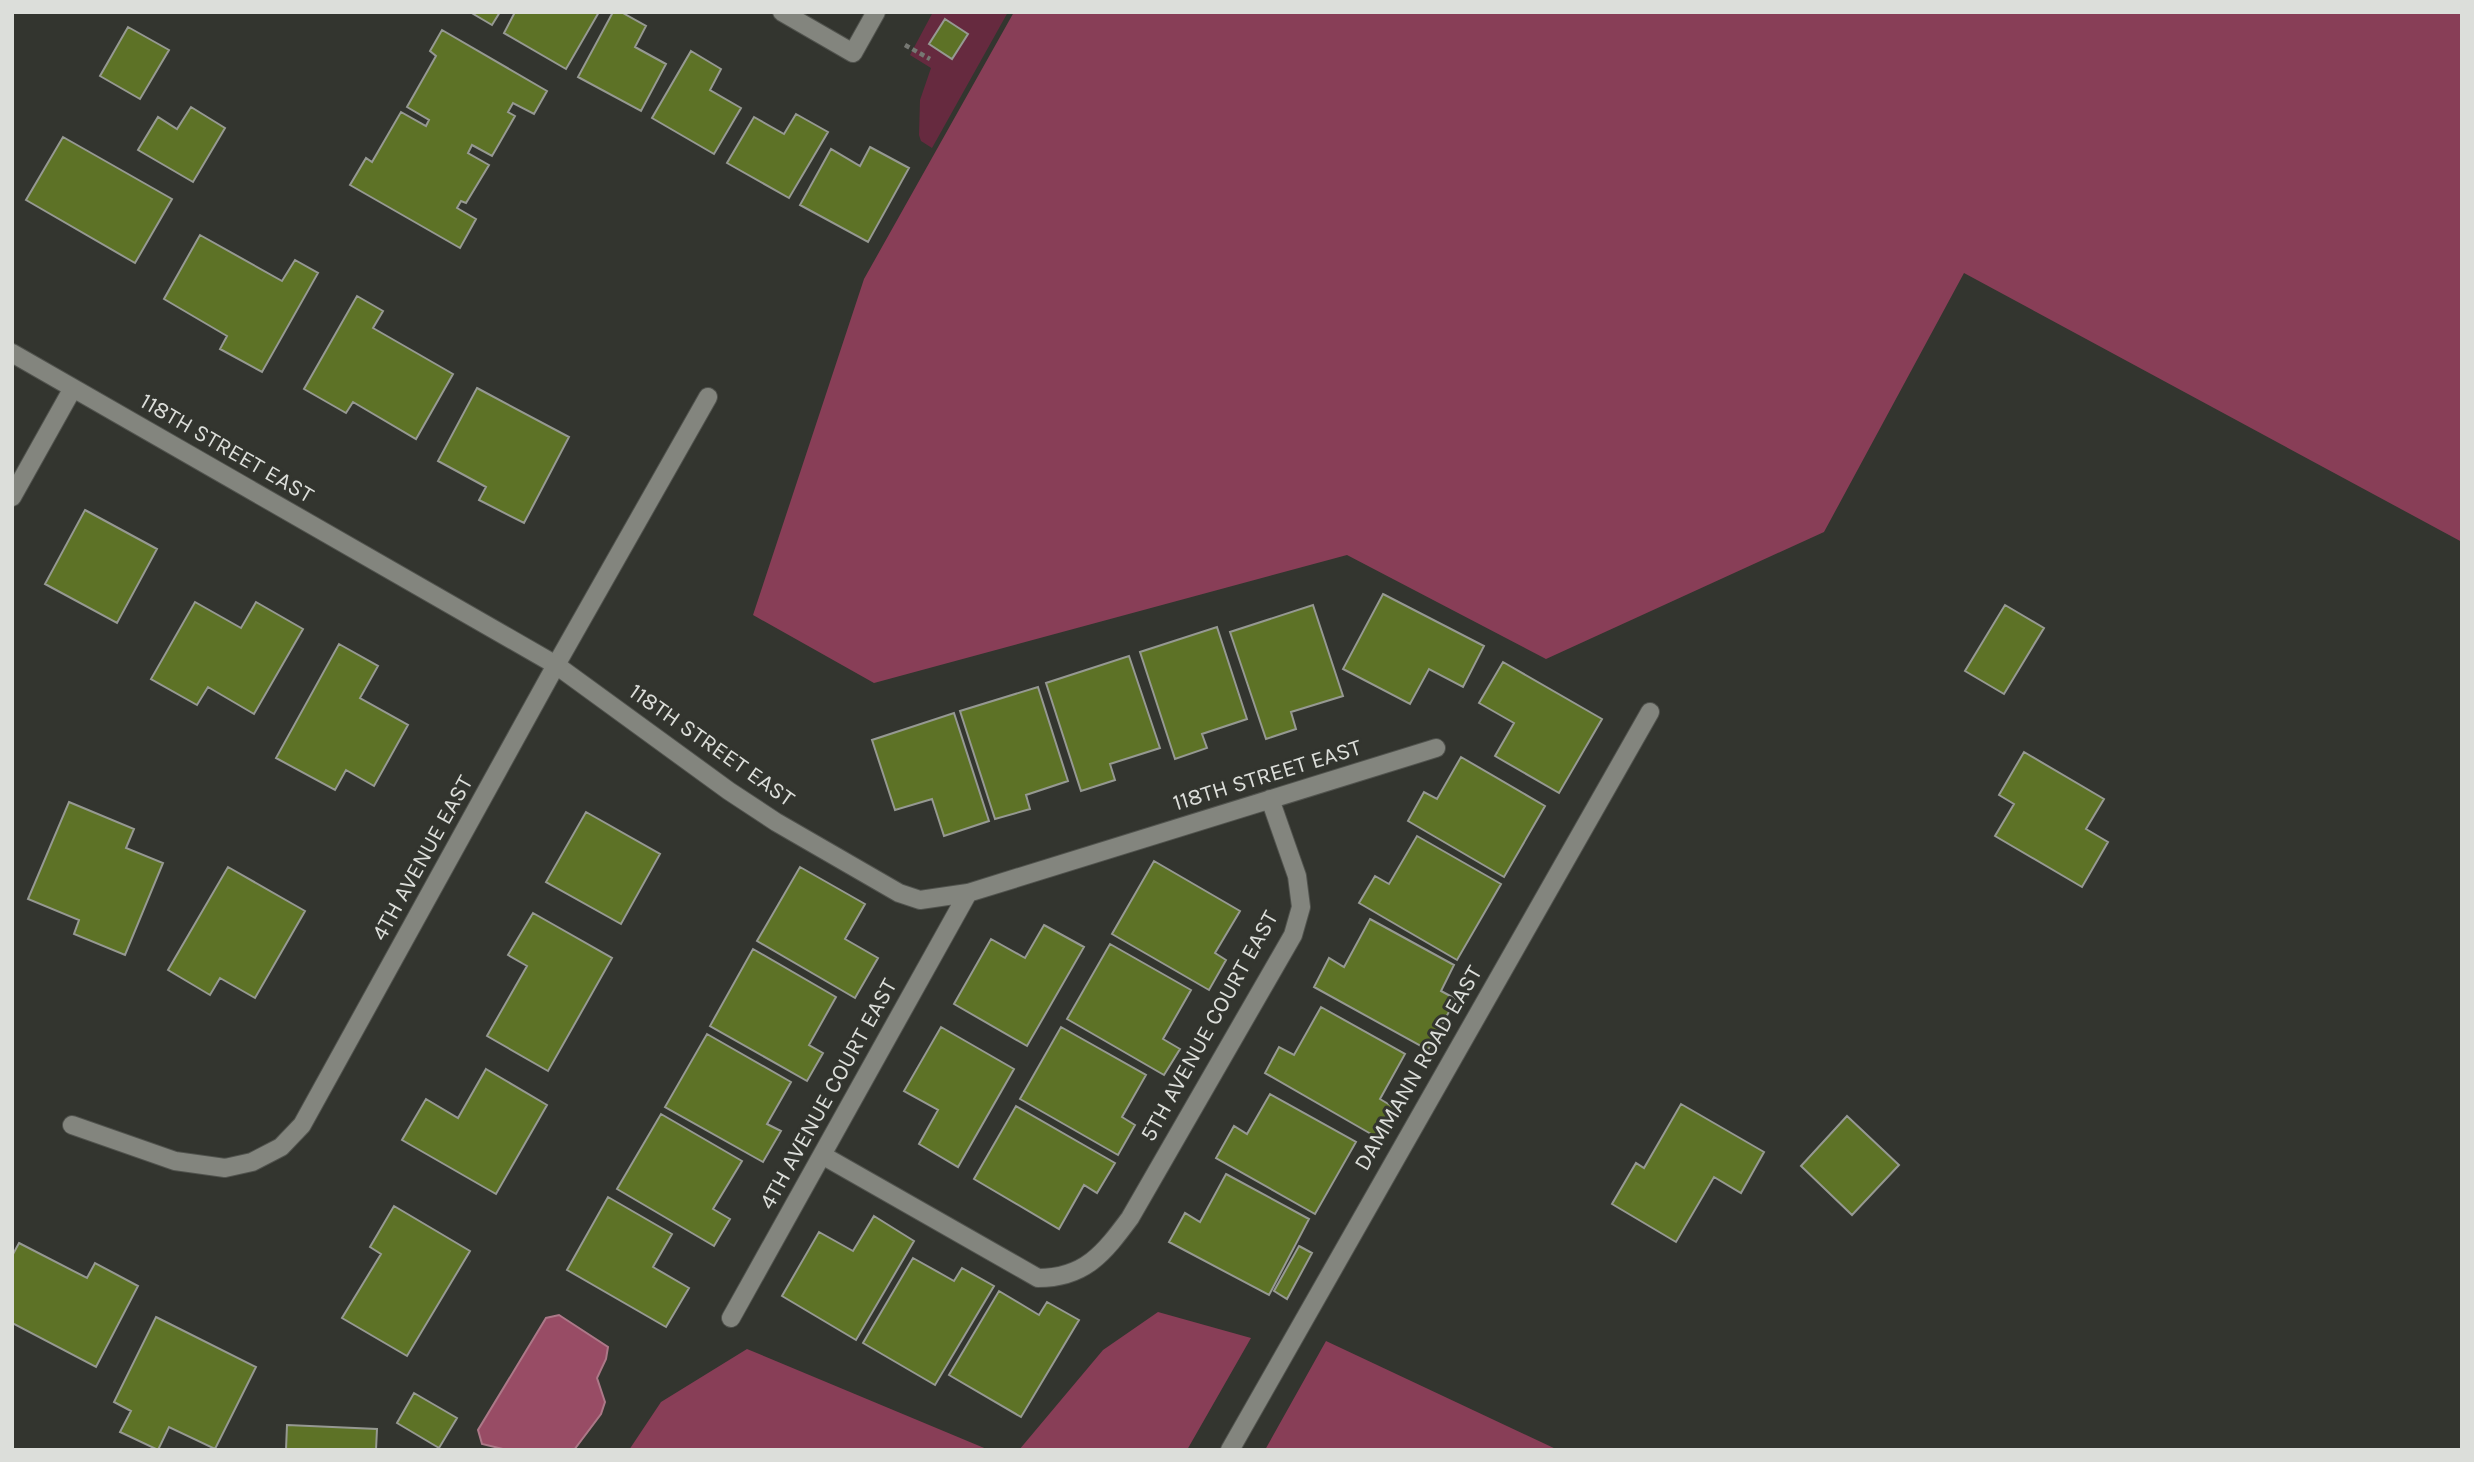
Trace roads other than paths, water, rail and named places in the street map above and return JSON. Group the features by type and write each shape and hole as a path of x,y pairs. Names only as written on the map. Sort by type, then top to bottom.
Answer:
{"street":[{"path":"782,12 853,53 876,12"},
{"name":"118TH STREET EAST","path":"12,354 556,664 729,791 776,822 899,893 920,900 968,893 1436,748"},
{"path":"12,497 73,388"},
{"name":"4TH AVENUE EAST","path":"72,1125 175,1161 225,1168 252,1163 281,1147 303,1125 556,664 708,397"},
{"name":"DAMMANN ROAD EAST","path":"1230,1450 1650,712"},
{"name":"5TH AVENUE COURT EAST","path":"822,1155 1038,1278 1057,1278 1094,1261 1111,1244 1130,1218 1293,935 1301,907 1297,876 1270,799"},
{"name":"4TH AVENUE COURT EAST","path":"731,1318 968,893"}]}
